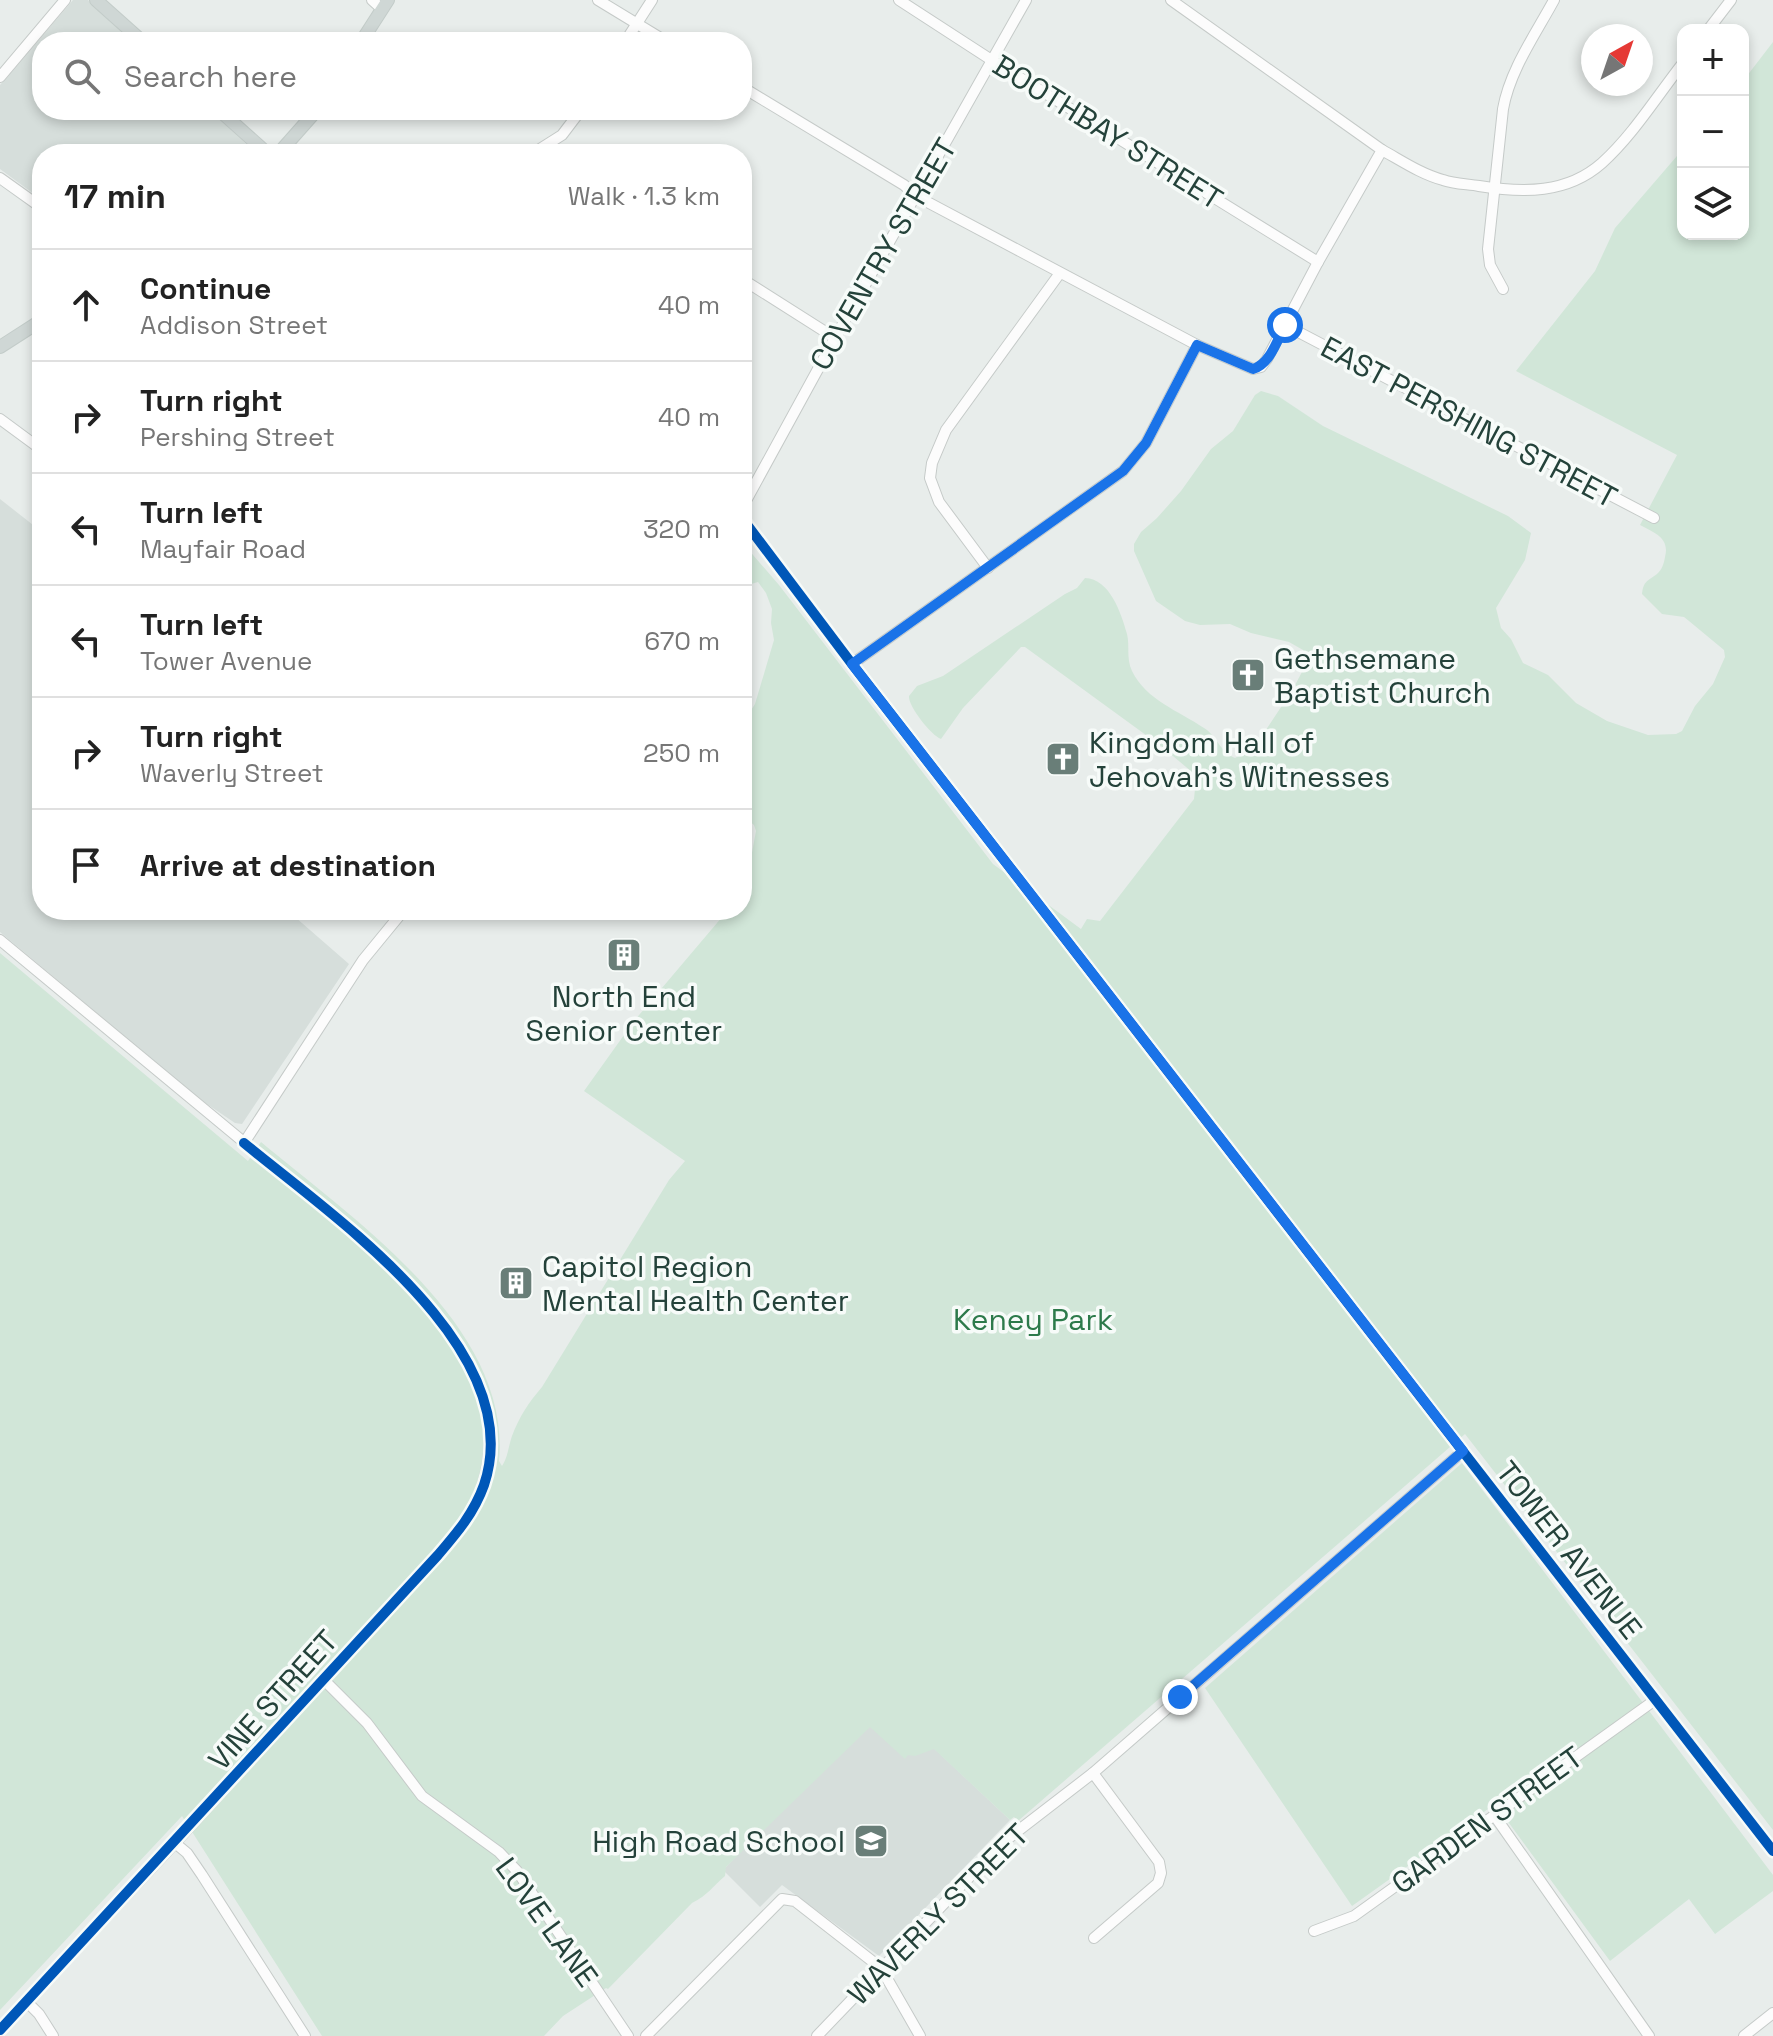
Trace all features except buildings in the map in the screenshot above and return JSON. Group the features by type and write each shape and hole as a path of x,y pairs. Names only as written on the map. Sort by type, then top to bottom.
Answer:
{"main road":[{"path":"96,0 132,32"},
{"path":"367,32 385,5"},
{"path":"230,120 257,144"},
{"path":"287,144 308,120"},
{"path":"0,347 32,326"},
{"name":"TOWER AVENUE","path":"752,531 1773,1851"}],"street":[{"path":"38,32 65,0"},
{"path":"372,0 385,5"},
{"path":"598,0 650,32"},
{"path":"632,32 652,0"},
{"name":"BOOTHBAY STREET","path":"899,0 1318,262"},
{"name":"COVENTRY STREET","path":"752,490 1026,0"},
{"path":"1171,0 1382,150 1444,181 1493,188 1528,191 1554,188 1585,175 1623,141 1677,71"},
{"path":"1503,289 1490,265 1488,249 1506,93 1554,0"},
{"path":"1713,24 1731,0"},
{"path":"0,77 32,39"},
{"path":"752,93 904,185 916,196 1197,345 1253,369 1261,367 1267,359 1382,150"},
{"path":"550,144 573,120"},
{"path":"0,178 32,201"},
{"path":"988,568 939,502 930,478 932,463 946,430 1060,273"},
{"path":"752,285 835,338"},
{"name":"EAST PERSHING STREET","path":"1285,325 1654,518"},
{"path":"852,664 1112,481 1135,460 1197,345"},
{"path":"0,419 32,443"},
{"path":"244,1143 363,960 396,920"},
{"name":"VINE STREET","path":"0,940 405,1279 443,1325 469,1365 486,1406 491,1441 484,1484 474,1509 438,1555 0,2030"},
{"name":"WAVERLY STREET","path":"817,2036 1001,1844 1093,1773 1463,1451"},
{"name":"LOVE LANE","path":"324,1680 367,1723 422,1796 499,1852 517,1871 628,2036"},
{"name":"GARDEN STREET","path":"1314,1931 1354,1916 1655,1700"},
{"path":"1093,1773 1159,1862 1161,1873 1158,1883 1094,1938"},
{"path":"1494,1815 1649,2036"},
{"path":"175,1843 187,1853 202,1875 305,2036"},
{"path":"646,2036 782,1899 795,1901 881,1968 920,2036"},
{"path":"27,2002 53,2036"},
{"path":"1744,2036 1773,2013"}],"shaded area":[{"path":"73,0 88,0 123,32 46,32"},
{"path":"32,48 32,120 220,120 246,144 32,144 32,193 0,169 0,85"},
{"path":"0,499 32,524 32,920 298,920 349,964 242,1124 235,1123 201,1100 0,932"},
{"name":"High Road School","path":"866,1723 924,1739 1010,1820 879,1956 782,1885 760,1907 723,1870"}],"green space":[{"name":"Keney Park","path":"1773,42 1773,1830 1465,1434 1018,1821 1014,1817 1010,1820 934,1749 915,1756 908,1755 905,1759 870,1727 726,1867 725,1876 692,1903 608,1989 563,2016 544,2036 322,2036 182,1816 0,2010 0,953 248,1161 261,1142 339,1205 419,1280 454,1321 480,1365 496,1412 499,1461 502,1466 525,1410 669,1180 685,1161 584,1091 634,1021 720,920 752,920 752,852 756,831 752,823 752,709 774,640 772,609 766,593 758,582 752,584 752,554 993,864 1081,929 1087,919 1100,921 1194,799 1196,779 1192,772 1025,647 1021,647 963,708 941,739 921,720 909,696 917,686 943,676 1077,588 1085,578 1101,584 1113,598 1127,634 1130,666 1146,690 1208,731 1235,758 1254,748 1303,670 1303,650 1289,642 1251,633 1230,624 1200,625 1185,621 1156,601 1134,551 1134,544 1141,532 1181,491 1211,449 1233,431 1255,395 1261,391 1278,396 1323,426 1508,516 1531,533 1525,560 1496,608 1501,628 1511,639 1523,663 1548,675 1576,703 1607,721 1648,735 1676,734 1682,731 1695,706 1713,684 1725,657 1724,650 1684,617 1662,614 1642,594 1645,584 1661,568 1666,550 1660,537 1640,525 1677,455 1516,371 1595,271 1615,228 1677,156 1677,240 1749,240 1749,73"},
{"path":"1462,1463 1773,1875 1773,1891 1715,1934 1689,1899 1610,1961 1495,1804 1352,1906 1205,1688"}],"cycle path":[{"path":"752,531 1773,1851"},
{"path":"0,2030 438,1555 470,1514 484,1485 491,1434 478,1384 451,1336 414,1290 371,1247 244,1143"}],"place":[{"name":"Gethsemane Baptist Church","path":"1248,675"},
{"name":"Kingdom Hall of Jehovah's Witnesses","path":"1063,759"},
{"name":"North End Senior Center","path":"624,955"},
{"name":"Capitol Region Mental Health Center","path":"516,1283"},
{"name":"High Road School","path":"871,1841"}],"route":[{"path":"1180,1697 1463,1451 852,664 1112,481 1135,460 1197,345 1253,369 1261,367 1267,359 1285,325"}]}
